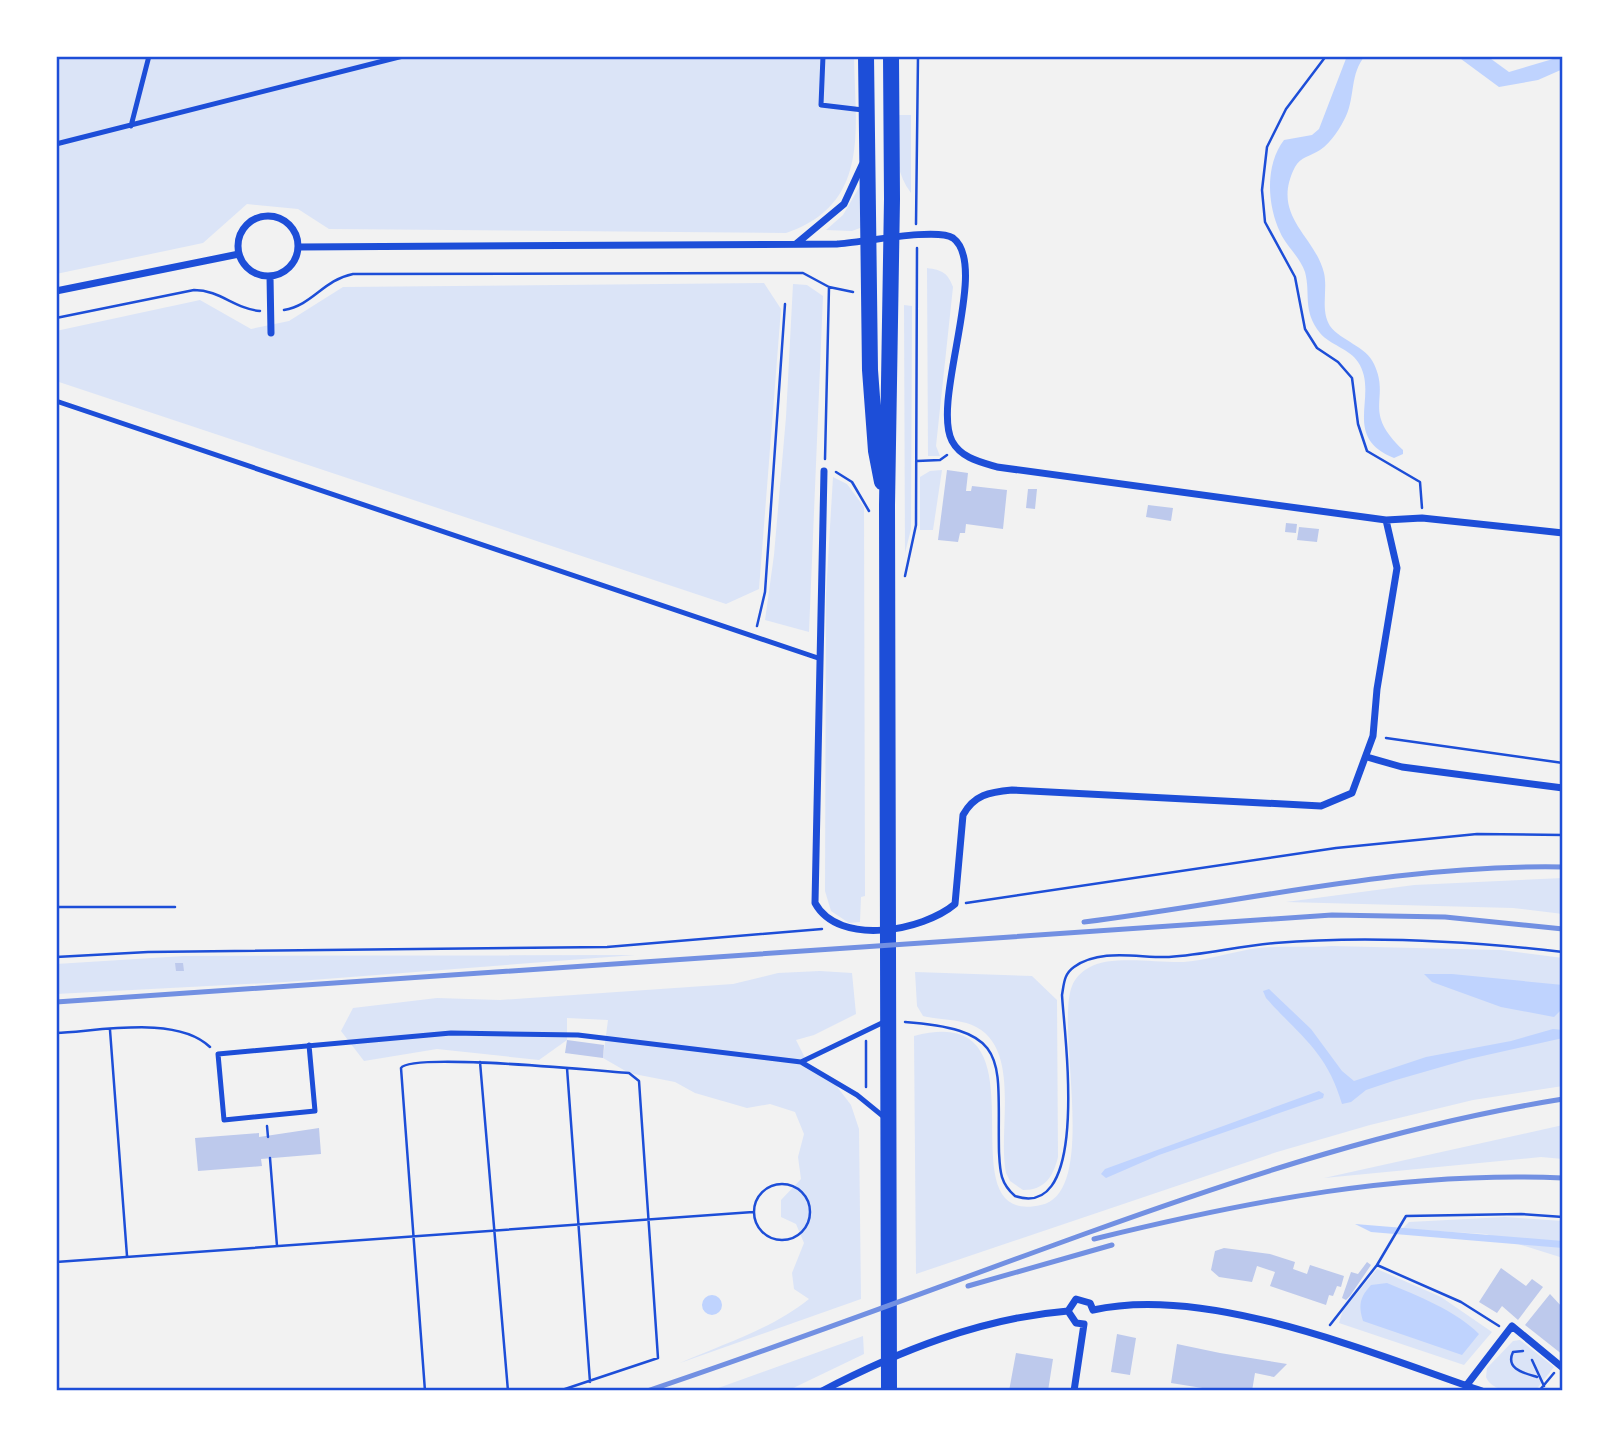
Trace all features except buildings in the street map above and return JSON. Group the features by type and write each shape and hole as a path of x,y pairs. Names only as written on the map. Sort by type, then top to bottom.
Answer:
{"main road":[{"path":"866,56 869,243 867,291 876,451 887,505"},
{"path":"889,1386 887,505 891,56"}],"street":[{"path":"796,244 844,204 867,151"},
{"path":"265,217 284,221 296,237 298,247 296,256 286,270 270,276 250,270 239,254 241,234 255,220 265,217"},
{"path":"298,247 869,243 916,234 953,238 964,252 966,276 948,410 951,439 965,456 997,467 1386,520 1422,518 1563,533"},
{"path":"56,291 239,254"},
{"path":"270,276 271,333"},
{"path":"824,471 818,658 815,903 826,919 842,928 855,930 917,925 941,916 955,904 963,815 970,802 981,795 1012,790 1321,806 1352,793 1373,736 1377,689 1397,568 1386,520"},
{"path":"1367,757 1402,767 1563,788"},
{"path":"1068,1311 1076,1299 1090,1303 1093,1310 1091,1318 1084,1324 1074,1391"},
{"path":"1093,1310 1130,1305 1223,1312 1273,1322 1482,1391"},
{"path":"1068,1311 1076,1323 1084,1324"},
{"path":"822,1391 897,1355 970,1329 1030,1314 1068,1311"},
{"path":"1466,1386 1512,1326 1562,1366"}],"lane":[{"path":"131,125 149,56"},
{"path":"56,144 403,56"},
{"path":"823,56 821,105 867,110"},
{"path":"56,401 818,658"},
{"path":"801,1062 835,1048 888,1020"},
{"path":"309,1045 316,1111 224,1120 218,1054 309,1045 451,1033 578,1035 801,1062 866,1102 889,1121"}],"path":[{"path":"904,587 916,525 918,56"},
{"path":"1326,56 1286,109 1267,148 1262,190 1265,222 1295,277 1305,329 1317,348 1338,362 1352,379 1358,424 1367,451 1420,482 1422,518"},
{"path":"56,318 194,290 210,290 237,306 271,312 306,303 335,278 353,274 803,273 830,287 867,291"},
{"path":"830,287 824,471 834,471 852,482 868,505 870,514"},
{"path":"890,290 916,290"},
{"path":"754,636 765,592 785,304"},
{"path":"917,461 940,460 957,449"},
{"path":"1373,736 1563,763"},
{"path":"955,904 1336,848 1477,834 1563,835"},
{"path":"56,907 176,906"},
{"path":"56,957 148,952 607,947 842,928"},
{"path":"888,1020 953,1028 975,1035 984,1043 995,1061 997,1074 1001,1178 1015,1196 1036,1198 1046,1192 1062,1170 1067,1140 1062,995 1065,976 1074,967 1090,959 1125,954 1167,957 1276,943 1329,942 1419,941 1563,952"},
{"path":"56,1033 159,1028 186,1031 201,1038 218,1054"},
{"path":"110,1030 127,1256"},
{"path":"866,1030 866,1102"},
{"path":"425,1391 401,1068 404,1063 411,1061 480,1062 629,1073 639,1081 658,1358 559,1391"},
{"path":"480,1062 508,1391"},
{"path":"567,1068 590,1382"},
{"path":"270,1158 277,1246"},
{"path":"787,1184 804,1193 811,1213 803,1231 786,1240 765,1235 757,1227 753,1212 755,1202 766,1188 787,1184"},
{"path":"56,1262 753,1212"},
{"path":"1325,1338 1332,1320 1377,1265 1406,1216 1521,1214 1563,1217"},
{"path":"1377,1265 1461,1302 1507,1332"},
{"path":"1537,1377 1516,1370 1510,1359 1513,1352 1521,1351 1531,1357 1537,1377 1544,1385"},
{"path":"1539,1391 1562,1366"}],"shaded area":[{"path":"56,56 854,56 855,137 845,184 833,204 813,220 786,233 329,229 298,209 247,204 203,243 56,274"},
{"path":"896,115 911,115 911,193 898,165"},
{"path":"860,186 860,228 852,231 826,230 843,215"},
{"path":"927,268 944,273 953,287 936,446 940,456 928,456"},
{"path":"764,283 781,309 759,589 726,604 56,381 56,331 200,300 251,329 289,321 343,287"},
{"path":"793,284 807,285 823,296 809,632 765,620 774,555 786,417"},
{"path":"904,305 912,306 911,529 905,553"},
{"path":"942,470 933,530 920,530 920,477 930,471"},
{"path":"833,477 847,484 864,507 865,896 861,897 860,922 849,923 831,911 825,891 826,594"},
{"path":"1563,878 1563,914 1513,908 1286,902 1414,885"},
{"path":"1331,946 1501,950 1563,958 1563,1086 1473,1100 1370,1125 1277,1152 916,1274 914,1036 956,1033 980,1050 990,1079 997,1183 1012,1203 1041,1205 1059,1194 1068,1171 1072,1141 1072,1107 1068,1007 1072,986 1082,973 1099,963 1110,961 1184,962 1261,948"},
{"path":"635,955 286,982 56,994 56,964 184,956"},
{"path":"915,972 1032,976 1057,1000 1058,1157 1051,1176 1037,1188 1023,1190 1010,1181 1006,1173 1005,1091 998,1051 988,1036 972,1025 923,1016 917,1006"},
{"path":"778,973 852,973 856,1014 814,1035 796,1040 811,1070 835,1084 851,1105 859,1129 861,1299 680,1363 763,1327 795,1310 809,1299 794,1289 792,1273 804,1243 796,1224 781,1217 781,1200 801,1179 798,1157 804,1134 795,1112 770,1104 747,1108 695,1093 675,1082 629,1073 603,1058 608,1020 567,1018 567,1040 539,1060 437,1049 364,1061 341,1031 353,1008 437,998 500,1000 733,984"},
{"path":"1563,1125 1563,1159 1541,1157 1324,1178"},
{"path":"1505,1217 1563,1221 1563,1258 1486,1234 1402,1229 1409,1222"},
{"path":"1377,1269 1441,1297 1492,1332 1464,1365 1339,1323 1343,1310"},
{"path":"863,1336 864,1354 787,1391 710,1391"},
{"path":"1520,1340 1554,1367 1535,1391 1500,1389 1486,1377 1487,1368 1513,1341"}],"water":[{"path":"1347,56 1365,56 1357,70 1346,116 1328,143 1297,164 1289,184 1288,199 1291,212 1324,273 1325,313 1330,326 1365,353 1374,364 1380,387 1379,406 1383,425 1403,450 1403,454 1394,458 1378,449 1369,438 1365,427 1364,375 1358,362 1350,354 1324,337 1314,325 1309,310 1305,272 1280,232 1272,209 1271,173 1278,150 1284,140 1312,135 1319,129"},
{"path":"1406,56 1487,56 1509,72 1563,56 1563,69 1538,80 1499,87 1461,59"},
{"path":"1424,974 1452,974 1563,985 1563,1008 1554,1017 1501,1007 1432,982"},
{"path":"1269,989 1311,1029 1342,1071 1354,1081 1426,1057 1511,1041 1553,1029 1563,1030 1563,1038 1469,1059 1396,1080 1366,1090 1351,1102 1342,1104 1321,1058 1266,998 1263,991"},
{"path":"1319,1091 1324,1094 1323,1098 1159,1155 1106,1178 1101,1174 1105,1169"},
{"path":"1355,1224 1563,1241 1563,1248 1371,1232"},
{"path":"1387,1283 1448,1311 1479,1334 1462,1355 1363,1321 1360,1306 1364,1293 1371,1285"},
{"path":"712,1295 719,1298 722,1305 719,1312 712,1315 705,1312 702,1305 705,1298"}],"railway":[{"path":"1084,922 1382,878 1502,868 1563,867"},
{"path":"56,1002 1332,915 1445,917 1563,929"},
{"path":"647,1391 1148,1211 1265,1172 1442,1123 1563,1099"},
{"path":"1094,1239 1268,1201 1385,1184 1444,1179 1563,1178"},
{"path":"968,1286 1112,1245"}]}
